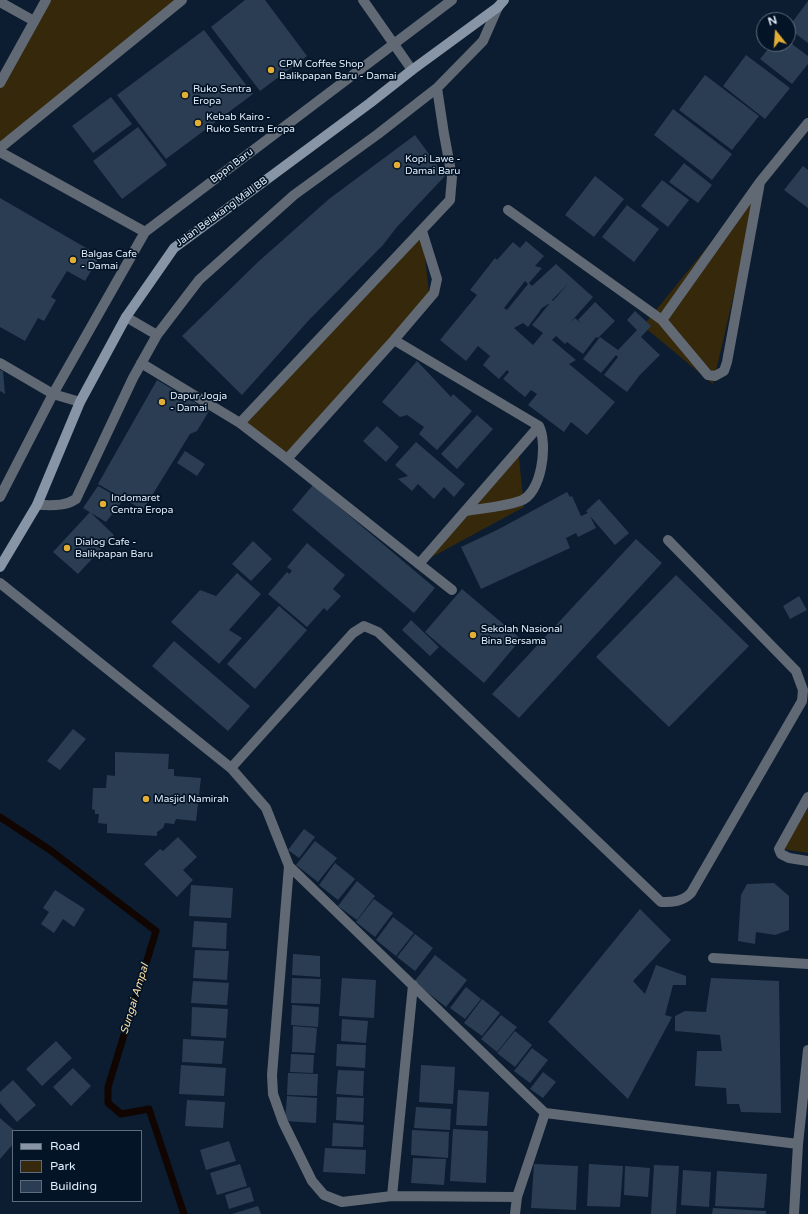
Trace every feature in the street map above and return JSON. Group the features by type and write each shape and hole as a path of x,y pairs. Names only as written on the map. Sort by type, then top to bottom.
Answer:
{"main road":[{"name":"Jalan Belakang Mall BB","path":"0,567 37,505 80,402 126,317 174,248 370,103 501,3"}],"street":[{"path":"0,83 46,0"},
{"path":"0,148 182,0"},
{"path":"363,0 412,70"},
{"name":"Bppn Baru","path":"145,232 452,0"},
{"path":"0,2 34,21"},
{"path":"37,505 69,504 76,499 141,363 157,335 199,280 294,196 437,88 483,41 501,3"},
{"path":"240,423 450,200 452,177 437,88"},
{"path":"662,320 760,182 808,123"},
{"path":"0,152 145,232 53,394 0,497"},
{"path":"508,210 662,320 708,375 715,376 724,371 760,182"},
{"path":"287,459 394,340 434,293 437,279 422,231"},
{"path":"126,317 157,335"},
{"path":"394,340 539,426 543,444 542,462 536,486 522,501 466,511"},
{"path":"0,363 53,394 80,402"},
{"path":"141,363 240,423 452,590"},
{"path":"419,564 539,426"},
{"path":"231,768 353,633 364,626 378,632 661,902 676,902 684,899 691,893 802,701 803,690 796,672 668,540"},
{"path":"0,583 231,768 266,808 289,866 545,1112 798,1144"},
{"path":"808,797 778,849 781,854 789,858 808,861"},
{"path":"289,866 272,1075 273,1094 283,1122 312,1181 324,1195 342,1202 392,1196 516,1197"},
{"path":"713,958 808,964"},
{"path":"392,1196 413,985"},
{"path":"794,1214 798,1144 808,1050"},
{"path":"515,1214 516,1197 545,1112"}],"green space":[{"path":"48,0 182,0 0,150 0,89"},
{"path":"760,182 713,384 643,326"},
{"path":"422,231 430,302 287,459 240,423"},
{"path":"518,448 524,507 419,564"},
{"path":"808,808 808,853 783,849"}],"building":[{"path":"245,0 265,0 307,56 260,91 211,27"},
{"path":"808,1 808,43 796,34 796,17"},
{"name":"Ruko Sentra Eropa","path":"204,30 253,94 166,159 117,95"},
{"path":"796,47 808,56 808,64 792,84 760,59 766,52 796,52"},
{"path":"746,55 790,88 765,119 723,86"},
{"path":"705,75 759,116 732,150 679,110"},
{"path":"111,97 132,124 93,153 72,126"},
{"path":"673,109 732,154 712,180 654,135"},
{"path":"138,127 167,165 122,199 93,161"},
{"path":"415,135 445,176 396,228 383,245 309,320 242,395 182,336 258,262 329,199"},
{"path":"684,163 712,185 698,203 669,182"},
{"path":"803,166 808,170 808,208 784,190"},
{"path":"595,176 624,199 594,237 565,215"},
{"path":"662,180 689,200 668,227 641,206"},
{"path":"0,198 100,256 85,281 67,271 51,297 56,300 44,321 38,318 25,341 0,327"},
{"path":"627,205 659,229 634,262 602,237"},
{"path":"526,241 544,256 535,266 542,268 529,283 532,286 556,264 593,297 569,324 575,318 583,325 578,320 595,302 615,321 598,338 596,337 583,354 567,342 565,344 556,336 552,340 576,360 569,364 615,402 587,435 571,422 564,432 528,405 537,394 531,390 525,397 503,379 509,372 507,370 499,379 483,365 490,356 478,346 466,361 440,340 477,295 470,290 495,258 497,260 513,242 520,248","holes":["525,281 528,284 507,310 504,308","568,284 553,301 552,300","550,303 532,325 543,333 533,345 514,328 523,323 528,327 542,308"]},
{"path":"635,311 651,326 641,337 660,355 639,376 627,392 604,375 618,357 616,355 601,373 583,359 600,337 618,350 637,330 627,320"},
{"path":"417,361 451,397 453,394 472,411 437,450 419,434 424,427 407,415 400,417 382,402"},
{"path":"0,370 3,371 5,394 0,391"},
{"path":"157,380 209,411 197,431 190,434 143,510 98,484"},
{"path":"477,415 493,429 457,469 441,454"},
{"path":"377,426 399,447 386,462 363,441"},
{"path":"416,442 465,484 454,497 444,487 434,499 418,484 412,491 398,479 408,476 395,465"},
{"path":"185,451 205,464 197,476 177,463"},
{"path":"313,485 435,588 414,613 292,510"},
{"name":"Indomaret Centra Eropa","path":"98,486 123,500 106,522 83,508"},
{"path":"567,492 570,497 572,496 581,516 588,513 586,511 599,499 629,533 615,545 590,516 596,528 578,537 576,533 566,538 570,548 481,589 461,547 499,529"},
{"path":"90,512 114,535 78,574 53,552"},
{"path":"636,539 662,563 519,718 492,694"},
{"path":"253,541 272,559 251,581 232,564"},
{"path":"307,543 345,575 333,589 341,596 327,611 324,608 307,627 268,594 287,572 289,574 292,571 287,567"},
{"path":"237,573 261,594 229,630 242,638 219,664 171,622 200,590 216,596"},
{"path":"676,575 749,646 669,727 596,657"},
{"name":"Sekolah Nasional Bina Bersama","path":"462,589 521,639 484,683 425,632"},
{"path":"799,596 807,610 790,619 783,606"},
{"path":"279,606 307,630 255,689 227,664"},
{"path":"411,620 439,647 430,656 402,630"},
{"path":"174,641 250,706 228,731 152,666"},
{"path":"73,729 86,739 60,770 47,761"},
{"name":"Masjid Namirah","path":"115,752 169,754 168,769 174,769 174,776 201,778 196,821 176,819 174,824 165,823 163,828 157,832 157,836 107,833 107,824 98,823 99,814 95,814 95,810 92,809 93,788 106,788 107,775 115,776"},
{"path":"304,829 315,837 299,858 288,850"},
{"path":"178,837 197,857 183,870 193,880 177,897 144,864 160,849 163,851"},
{"path":"315,841 337,858 318,882 296,865"},
{"path":"335,863 355,879 338,900 319,885"},
{"path":"357,881 375,896 357,920 338,906"},
{"path":"774,883 789,896 789,930 775,935 756,932 755,944 738,941 741,895 747,884"},
{"path":"191,885 233,888 231,918 189,916"},
{"path":"55,890 85,909 74,927 63,919 54,933 41,924 49,912 43,908"},
{"path":"374,899 393,913 375,937 356,922"},
{"path":"640,909 671,940 633,981 645,994 656,965 686,976 686,985 673,985 665,1015 672,1017 628,1099 548,1022"},
{"path":"393,917 414,933 396,956 376,940"},
{"path":"194,921 227,923 226,949 192,947"},
{"path":"415,934 433,948 415,971 397,957"},
{"path":"195,950 229,951 227,980 193,978"},
{"path":"293,954 320,956 320,977 292,975"},
{"path":"435,955 467,980 446,1007 414,982"},
{"path":"292,978 321,979 320,1004 291,1003"},
{"path":"342,978 376,980 374,1018 339,1016"},
{"path":"711,978 779,981 781,1113 741,1112 739,1104 727,1104 726,1088 695,1086 697,1051 722,1051 720,1035 675,1031 675,1016 685,1011 706,1012"},
{"path":"193,981 229,983 227,1005 191,1003"},
{"path":"466,987 481,999 465,1019 450,1008"},
{"path":"482,999 500,1013 482,1036 464,1023"},
{"path":"292,1005 319,1007 318,1027 291,1025"},
{"path":"192,1007 228,1009 226,1038 191,1036"},
{"path":"501,1015 517,1027 497,1052 481,1039"},
{"path":"342,1019 368,1021 366,1043 341,1041"},
{"path":"293,1026 317,1028 315,1053 292,1052"},
{"path":"515,1031 532,1045 515,1067 497,1053"},
{"path":"183,1039 224,1041 222,1064 182,1062"},
{"path":"56,1041 72,1058 42,1086 26,1069"},
{"path":"337,1044 366,1045 365,1068 336,1066"},
{"path":"532,1048 548,1060 530,1083 514,1071"},
{"path":"291,1054 314,1055 313,1073 290,1072"},
{"path":"181,1065 226,1068 224,1096 179,1094"},
{"path":"421,1065 455,1067 453,1104 419,1102"},
{"path":"73,1068 91,1086 71,1106 53,1087"},
{"path":"338,1070 364,1071 363,1096 336,1094"},
{"path":"543,1072 556,1082 543,1098 530,1089"},
{"path":"288,1073 318,1074 317,1096 287,1095"},
{"path":"13,1080 36,1105 17,1122 0,1103 0,1092"},
{"path":"458,1090 489,1092 487,1126 456,1125"},
{"path":"287,1096 317,1098 316,1123 285,1121"},
{"path":"337,1097 364,1098 363,1122 336,1120"},
{"path":"187,1100 225,1102 223,1128 185,1126"},
{"path":"416,1107 451,1109 450,1130 414,1128"},
{"path":"0,1118 14,1130 12,1130 12,1145 0,1159"},
{"path":"333,1123 364,1125 363,1147 332,1146"},
{"path":"453,1129 488,1131 486,1183 450,1181"},
{"path":"412,1130 449,1132 448,1158 411,1155"},
{"path":"229,1141 236,1161 206,1170 200,1150"},
{"path":"325,1148 366,1150 365,1174 323,1172"},
{"path":"413,1158 446,1159 444,1185 411,1183"},
{"path":"240,1164 247,1186 217,1195 210,1173"},
{"path":"534,1164 578,1166 576,1210 531,1208"},
{"path":"589,1164 623,1166 620,1207 587,1206"},
{"path":"654,1165 679,1166 676,1214 651,1214"},
{"path":"625,1166 650,1168 648,1197 624,1195"},
{"path":"683,1170 711,1172 709,1207 681,1205"},
{"path":"717,1171 767,1174 764,1208 715,1206"},
{"path":"250,1187 254,1201 229,1209 225,1195"},
{"path":"258,1206 261,1214 232,1214"},
{"path":"713,1208 766,1211 766,1214 712,1214"}],"waterway":[{"name":"Sungai Ampal","path":"0,817 50,850 156,931 108,1087 108,1103 121,1114 149,1109 184,1214"}],"place":[{"name":"CPM Coffee Shop Balikpapan Baru - Damai","path":"271,70"},
{"name":"Ruko Sentra Eropa","path":"185,95"},
{"name":"Kebab Kairo - Ruko Sentra Eropa","path":"198,123"},
{"name":"Kopi Lawe - Damai Baru","path":"397,165"},
{"name":"Balgas Cafe - Damai","path":"73,260"},
{"name":"Dapur Jogja - Damai","path":"162,402"},
{"name":"Indomaret Centra Eropa","path":"103,504"},
{"name":"Dialog Cafe - Balikpapan Baru","path":"67,548"},
{"name":"Sekolah Nasional Bina Bersama","path":"473,635"},
{"name":"Masjid Namirah","path":"146,799"}]}
